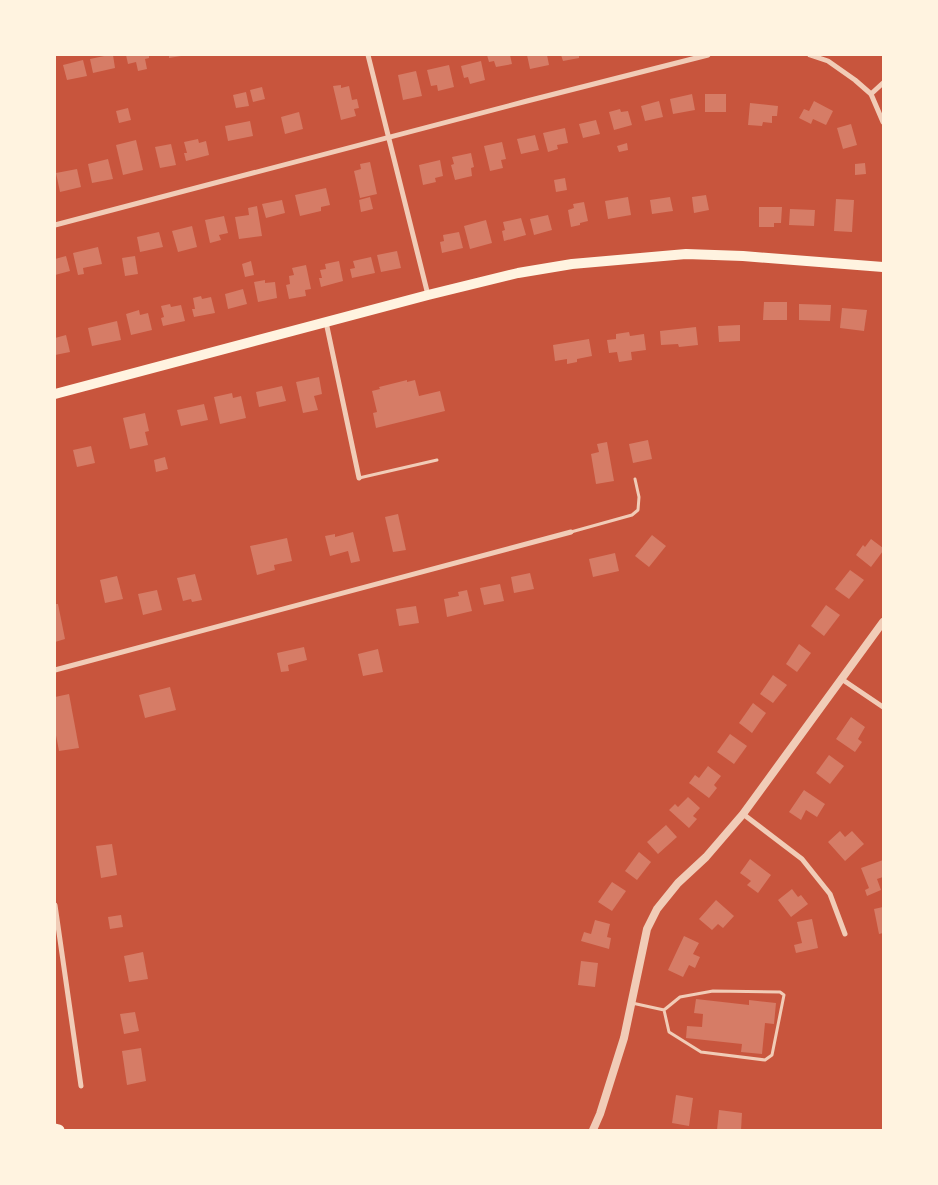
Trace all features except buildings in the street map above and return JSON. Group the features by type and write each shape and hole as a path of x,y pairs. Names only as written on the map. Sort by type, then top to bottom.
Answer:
{"highway":[{"path":"55,1129 59,1130"}],"main road":[{"path":"55,394 428,295 518,273 572,264 686,254 743,256 883,267"}],"street":[{"path":"368,55 428,295"},
{"path":"55,225 708,55"},
{"path":"810,55 838,66 871,94 883,122"},
{"path":"871,94 883,83"},
{"path":"326,322 359,478"},
{"path":"55,670 571,532"},
{"path":"593,1130 600,1114 624,1038 648,929 657,909 678,883 706,857 744,814 843,680 883,622"},
{"path":"843,680 883,707"},
{"path":"744,814 802,859 830,894 845,934"},
{"path":"55,905 82,1086"}],"lane":[{"path":"359,478 437,460"},
{"path":"571,532 632,515 638,510 639,497 635,480"},
{"path":"713,991 780,992 784,995 772,1055 765,1060 702,1052 669,1032 664,1010 680,997 713,991"},
{"path":"631,1003 664,1010"}]}
